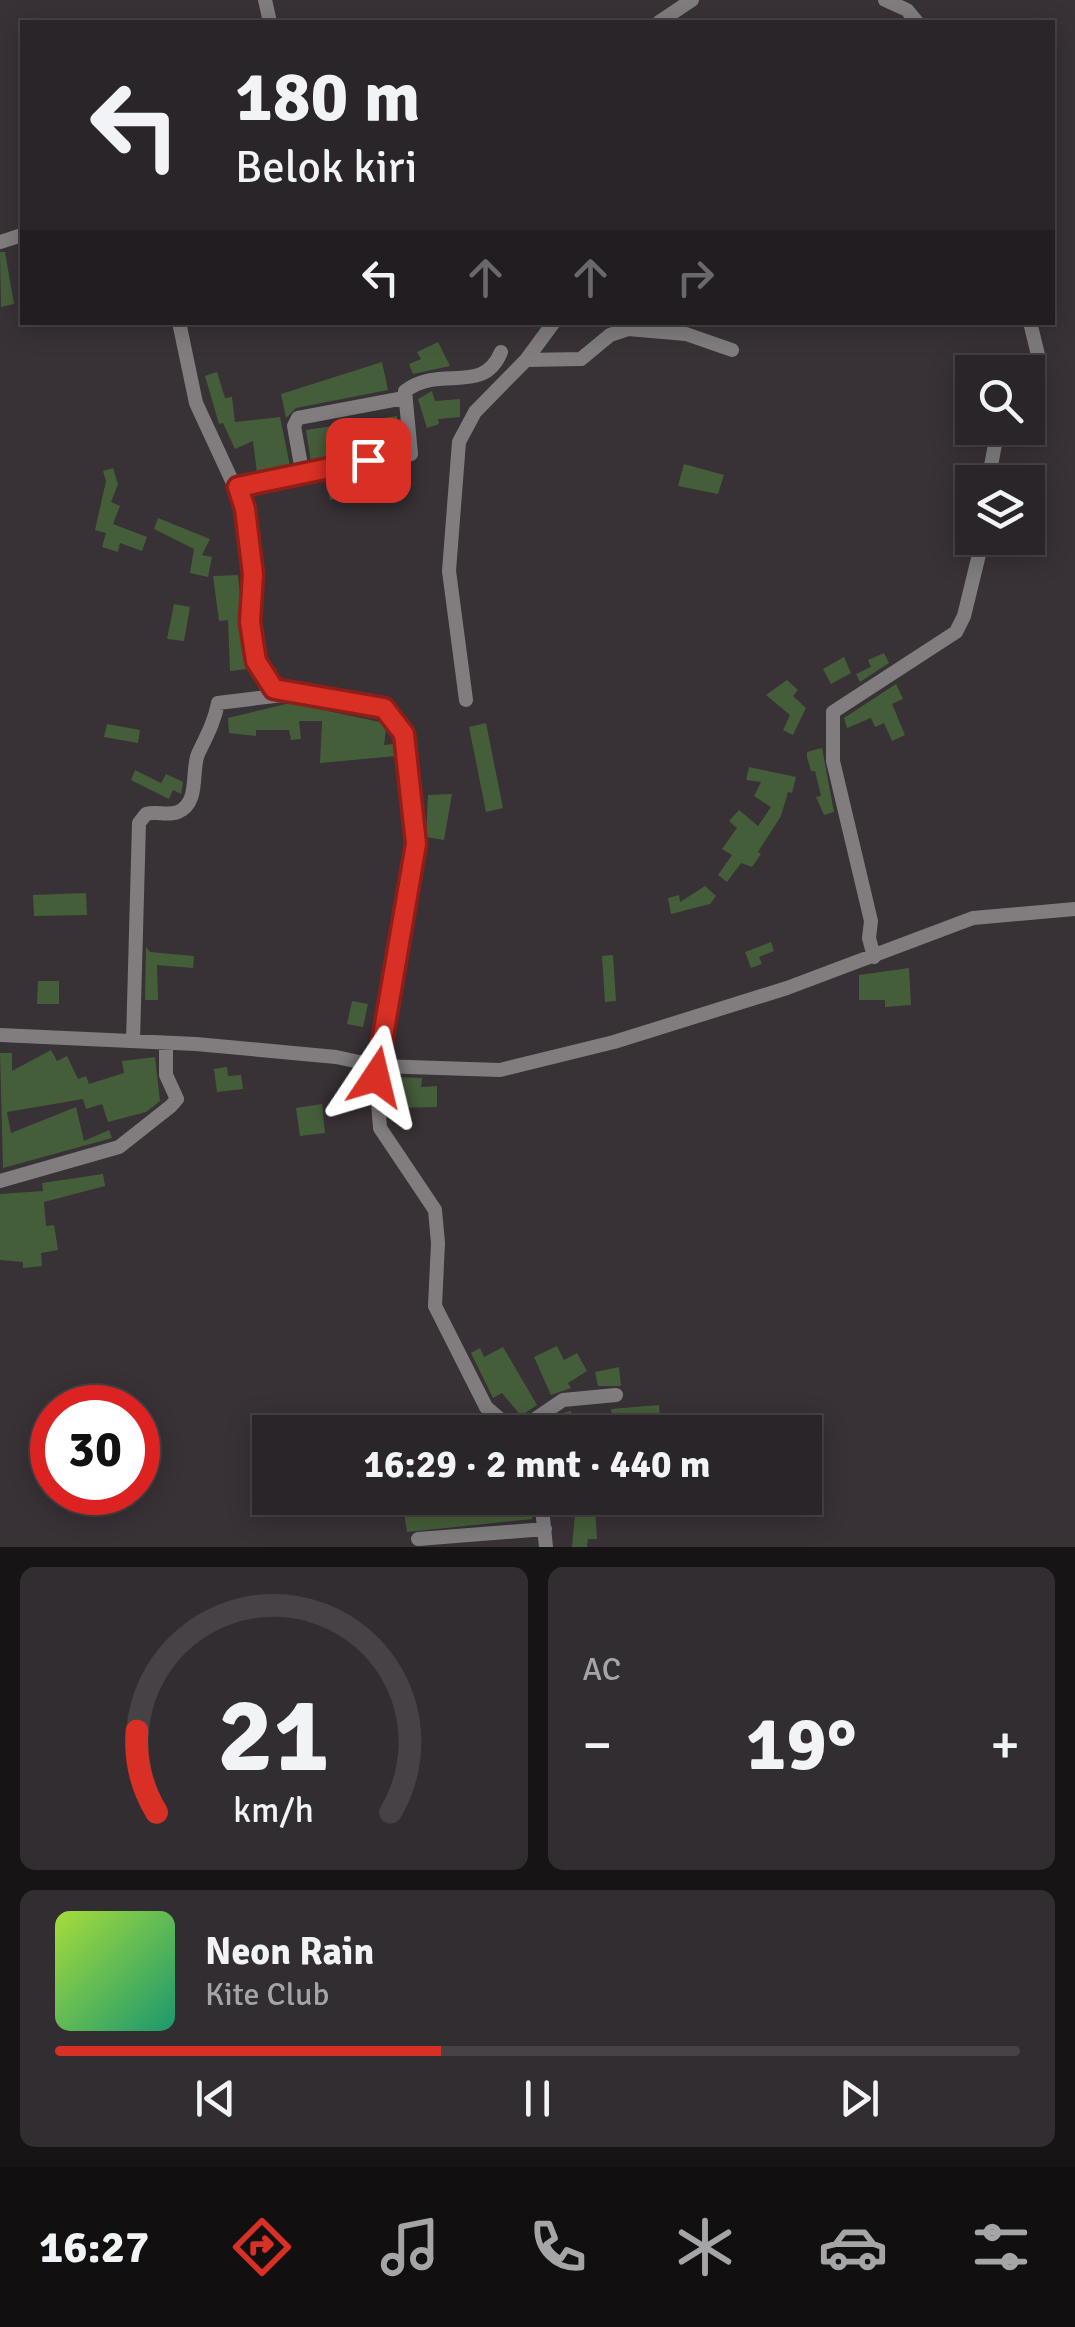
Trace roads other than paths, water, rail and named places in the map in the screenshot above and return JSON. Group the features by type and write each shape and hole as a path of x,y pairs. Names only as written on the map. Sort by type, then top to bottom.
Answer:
{"street":[{"path":"662,20 692,0"},
{"path":"885,0 908,10 916,20"},
{"path":"179,325 196,404 245,509 253,574 250,622 256,661 274,689 384,708 404,734 416,844 378,1066 376,1108 380,1128 435,1210 435,1306 486,1407 495,1415"},
{"path":"466,700 449,571 459,442 476,412 526,360 552,325"},
{"path":"1031,325 1038,355"},
{"path":"526,360 581,359 610,334 628,329 686,334 732,350"},
{"path":"238,487 302,471 411,454 406,389 424,379 485,376 494,369 502,352"},
{"path":"302,471 294,426 298,418 404,398"},
{"path":"871,948 871,920 833,761 832,712 956,632 964,616 979,555"},
{"path":"134,1041 141,818 152,812 176,813 184,808 194,788 198,756 215,724 218,702 299,694"},
{"path":"0,1035 336,1056 378,1066 500,1070 614,1042 871,948 973,918 1075,909"},
{"path":"0,1181 119,1146 171,1106 177,1099 166,1075 166,1043"},
{"path":"538,1415 556,1402 616,1396"},
{"path":"543,1515 546,1547"},
{"path":"418,1539 545,1529"}]}
